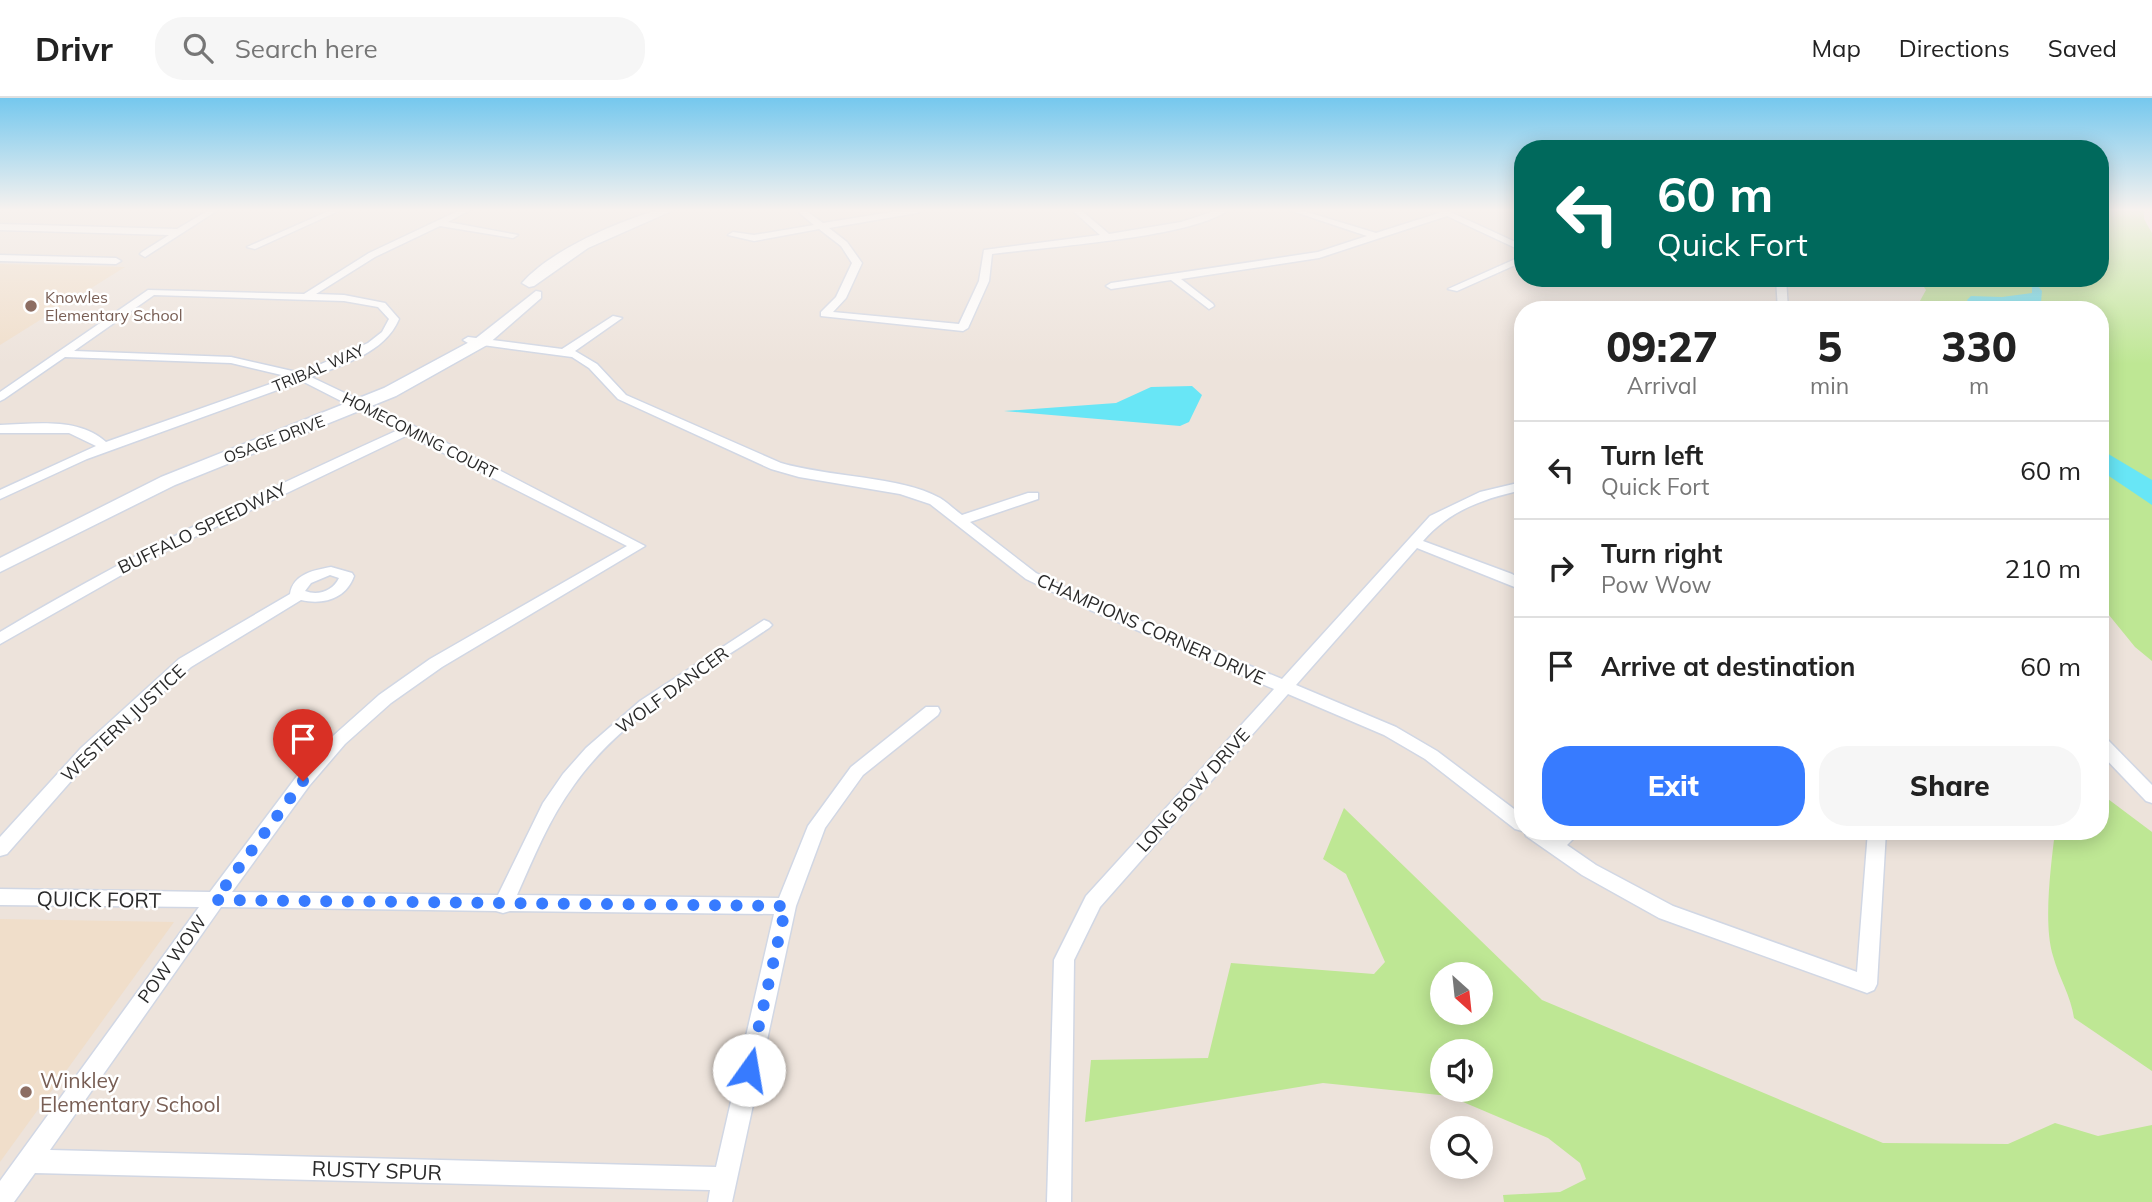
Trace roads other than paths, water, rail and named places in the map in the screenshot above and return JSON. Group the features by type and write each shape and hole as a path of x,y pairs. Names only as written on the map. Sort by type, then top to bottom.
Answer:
{"street":[{"path":"308,295 362,262"},
{"name":"OSAGE DRIVE","path":"541,289 567,262"},
{"name":"OSAGE DRIVE","path":"0,566 168,481 429,373 475,341 573,262"},
{"path":"856,262 841,298 825,314 963,328 981,289 989,262"},
{"path":"1111,286 1281,262"},
{"path":"1453,289 1514,262"},
{"path":"1173,277 1209,306"},
{"name":"TRIBAL WAY","path":"0,495 35,475 303,377 376,343 391,328 394,318 389,310 365,301 308,295 152,292 64,354"},
{"path":"565,352 617,318"},
{"name":"CHAMPIONS CORNER DRIVE","path":"475,341 575,354 593,366 622,397 776,466 799,473 904,490 935,501 1031,576 1095,607 1390,731 1431,755 1514,818"},
{"path":"0,397 64,354"},
{"name":"HOMECOMING COURT","path":"64,354 231,359 303,377 638,546"},
{"name":"OSAGE DRIVE","path":"0,555 159,478 357,403"},
{"path":"0,429 80,432 96,438 105,448"},
{"name":"BUFFALO SPEEDWAY","path":"0,639 119,569 230,511 410,429"},
{"name":"LONG BOW DRIVE","path":"1059,1202 1063,960 1093,902 1435,519 1485,495 1514,488"},
{"path":"961,520 1033,496"},
{"path":"1413,542 1514,581"},
{"name":"POW WOW","path":"0,1201 215,900 303,781 339,740 385,699 436,663 638,546"},
{"name":"WESTERN JUSTICE","path":"0,849 87,752 185,663 299,595"},
{"name":"WOLF DANCER","path":"503,905 550,807 585,761 619,725 764,625"},
{"path":"722,1191 786,906 817,825 857,771 932,711"},
{"path":"2109,751 2152,796"},
{"path":"1545,840 1600,877 1666,912 1867,984 1876,840"},
{"path":"1552,845 1559,840"},
{"name":"QUICK FORT","path":"0,897 503,905 786,906"},
{"name":"RUSTY SPUR","path":"28,1161 722,1191"}],"water":[{"path":"2032,287 2038,287 2042,291 2041,301 1967,300 1971,296 2002,297 2032,293"},
{"path":"1192,386 1202,395 1189,422 1180,426 1004,411 1116,403 1151,387"},
{"path":"2109,454 2152,480 2152,505 2109,476"}],"place":[{"name":"Knowles Elementary School","path":"31,306"},
{"name":"Winkley Elementary School","path":"26,1092"}]}
